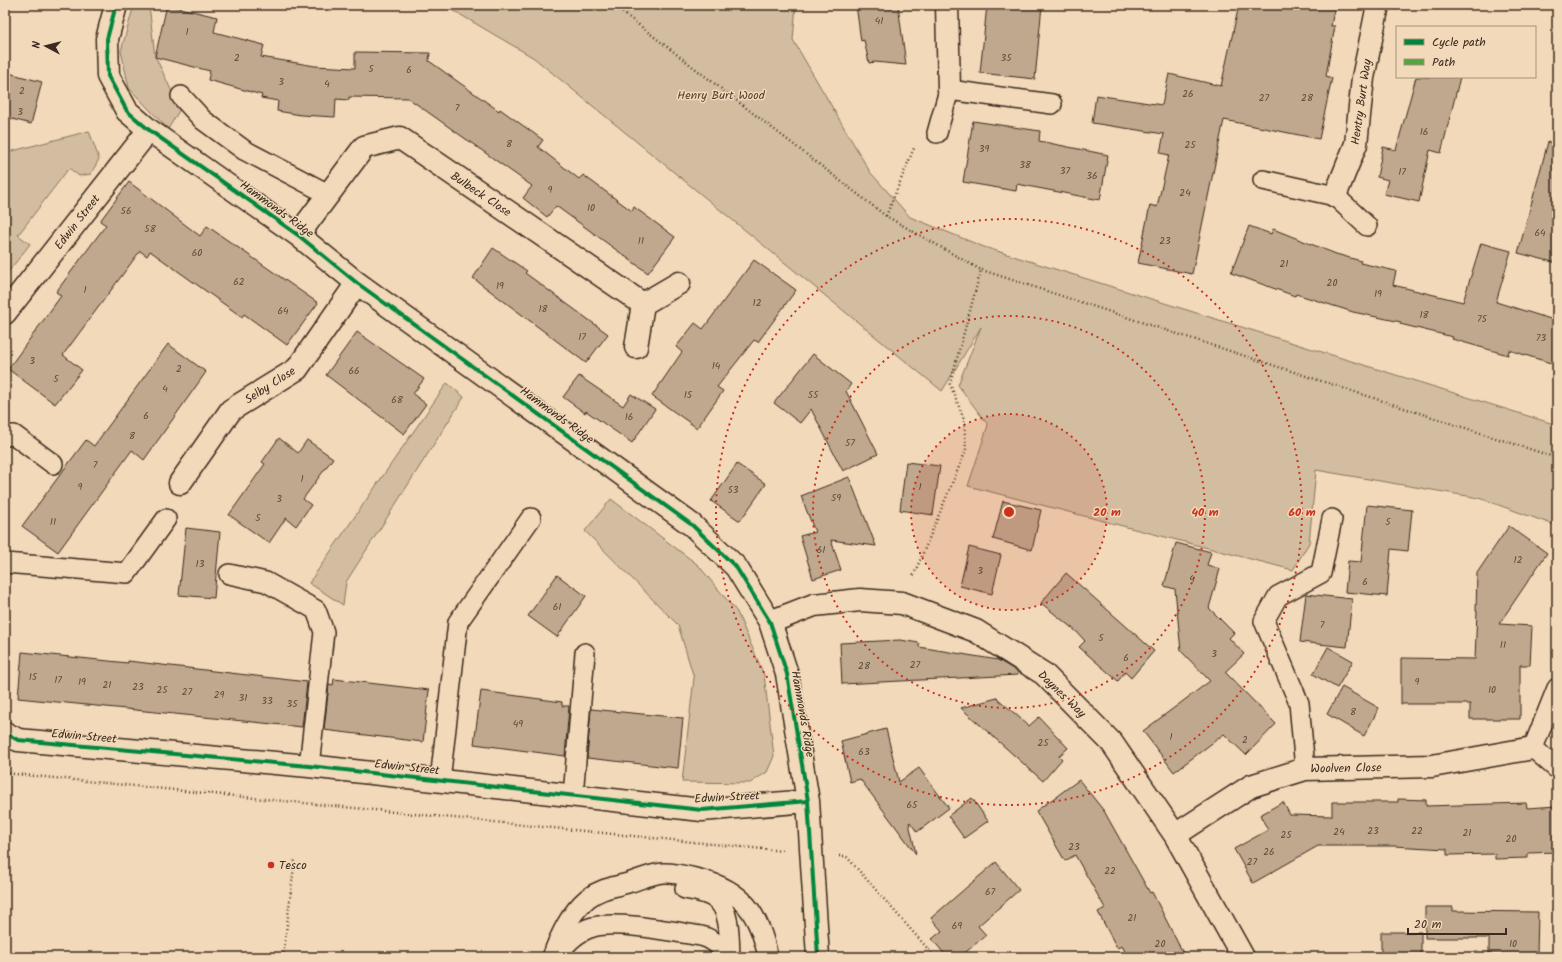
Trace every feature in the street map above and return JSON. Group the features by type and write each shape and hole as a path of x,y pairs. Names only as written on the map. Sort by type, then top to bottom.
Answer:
{"street":[{"name":"Hammonds Ridge","path":"116,5 107,39 108,76 127,111 149,130 298,235 357,283 692,525 736,567 770,622 787,674 808,801 813,854 818,957"},
{"path":"947,5 949,90"},
{"name":"Hentry Burt Way","path":"1335,196 1356,144 1363,78 1378,5"},
{"name":"Edwin Street","path":"5,313 149,130"},
{"name":"Bulbeck Close","path":"298,235 364,147 400,138 642,304"},
{"name":"Selby Close","path":"180,483 231,410 297,369 357,283"},
{"path":"636,346 642,304 679,283"},
{"name":"Daynes Way","path":"770,622 814,605 860,600 902,604 976,631 1044,674 1112,744 1175,835 1244,957"},
{"name":"Edwin Street","path":"5,733 18,740 308,766 702,810 808,801"},
{"name":"Woolven Close","path":"1175,835 1251,786 1305,769 1432,766 1532,748"}],"lane":[{"path":"938,133 949,90 1052,104"},
{"path":"181,96 203,120 244,150 328,194"},
{"path":"1263,180 1335,196 1367,226"},
{"path":"5,436 14,435 53,464"},
{"path":"440,781 458,622 531,518"},
{"path":"5,563 127,573 166,519"},
{"path":"1305,769 1299,703 1264,621 1278,596 1321,573 1332,519"},
{"path":"228,574 266,582 316,610 324,632 308,766"},
{"path":"573,796 586,652"},
{"path":"1557,688 1532,748 1557,769"},
{"path":"552,957 559,937 576,911 588,898 606,888 647,876 664,873 695,878 725,887 737,894 757,922 762,933 768,957"},
{"path":"630,882 664,884 708,894 717,900 721,904 726,917 730,957"},
{"path":"556,957 577,935 585,930 601,925 635,926 710,938 730,957"}],"path":[{"path":"613,5 886,216 982,270 1557,458"},
{"path":"886,216 914,147 938,133"},
{"path":"902,604 966,450 964,419 950,384 982,270"},
{"path":"5,773 813,854 846,856 934,957"},
{"path":"283,957 295,858"}],"green space":[{"path":"134,5 149,5 155,57 180,109 168,129 129,88 121,51"},
{"name":"Henry Burt Wood","path":"444,5 796,5 793,40 870,172 910,217 984,247 1557,425 1557,526 1479,498 1316,470 1309,543 1293,570 968,486 988,425 958,385 981,327 942,391 534,58"},
{"path":"89,131 99,159 91,174 79,176 69,168 18,235 30,244 5,276 5,153"},
{"path":"447,383 464,397 346,582 343,605 309,583"},
{"path":"611,499 698,565 737,612 764,675 774,756 767,772 750,783 682,782 694,678 678,625 585,531"}],"building":[{"path":"167,5 217,17 214,32 264,45 261,57 315,66 355,68 355,52 430,53 429,61 499,111 500,109 543,140 538,147 579,179 583,175 632,211 634,207 675,237 648,273 556,206 547,217 523,198 532,186 408,98 349,97 349,100 336,99 335,117 301,115 277,111 278,101 261,98 262,95 208,80 210,71 155,57"},
{"path":"856,5 898,5 906,65 875,62 869,63 864,40 861,41"},
{"path":"987,5 1042,5 1035,79 980,73"},
{"path":"1239,5 1335,5 1331,26 1335,26 1326,76 1332,78 1319,139 1224,120 1192,274 1138,263 1150,205 1157,207 1169,155 1160,153 1164,134 1092,123 1096,95 1162,105 1169,74 1221,86"},
{"path":"5,72 42,82 31,124 5,117"},
{"path":"1416,78 1460,78 1441,153 1430,150 1419,202 1384,194 1388,180 1377,177 1383,147 1396,150"},
{"path":"973,121 1040,131 1039,141 1108,155 1100,200 1017,184 1016,191 963,182"},
{"path":"1548,142 1557,143 1557,263 1518,253"},
{"path":"129,182 200,236 207,226 318,303 287,345 244,314 242,317 150,251 147,256 140,251 63,355 82,370 55,404 8,369 61,296 56,292 106,225 100,221"},
{"path":"1249,226 1271,234 1273,229 1336,254 1361,261 1360,263 1396,271 1393,285 1463,302 1481,243 1511,251 1496,302 1557,321 1557,365 1509,350 1508,355 1452,339 1453,337 1400,324 1401,322 1353,312 1296,294 1295,296 1231,273"},
{"path":"493,248 527,271 525,273 608,334 586,363 473,278"},
{"path":"754,260 796,290 758,342 754,340 717,387 723,391 697,428 652,396 682,352 676,347 695,323 703,329"},
{"path":"357,332 424,379 413,394 426,404 404,434 326,375"},
{"path":"168,344 206,372 144,460 132,450 58,552 22,526 86,440 94,446"},
{"path":"813,354 851,384 846,391 878,454 843,471 811,409 800,423 774,403"},
{"path":"579,376 623,406 631,394 655,409 632,443 563,397"},
{"path":"279,438 298,453 307,440 333,458 303,499 311,505 296,526 286,518 269,543 229,515 265,464 262,462"},
{"path":"906,462 940,466 933,515 900,510"},
{"path":"737,464 766,484 740,521 711,501"},
{"path":"849,477 876,546 831,540 841,570 813,579 800,536 815,532 801,496"},
{"path":"1003,501 1041,510 1032,550 993,539"},
{"path":"1367,505 1412,510 1408,551 1391,549 1387,596 1345,592 1348,561 1361,562"},
{"path":"1509,526 1547,553 1499,624 1532,626 1530,665 1520,665 1520,719 1470,719 1470,704 1401,704 1401,658 1475,659 1477,573"},
{"path":"186,528 220,532 214,598 179,595"},
{"path":"1176,543 1211,552 1207,565 1220,569 1209,608 1234,633 1229,638 1244,654 1225,672 1276,724 1246,755 1224,734 1174,772 1143,731 1210,681 1181,651 1175,589 1164,586"},
{"path":"969,547 1001,555 992,594 960,586"},
{"path":"1066,573 1154,651 1131,678 1125,672 1118,681 1079,647 1085,641 1077,632 1041,603"},
{"path":"557,575 586,596 557,637 528,616"},
{"path":"1306,594 1352,599 1347,647 1300,642"},
{"path":"900,640 919,643 919,647 998,660 1018,672 1018,675 842,684 840,643"},
{"path":"1328,647 1353,661 1337,688 1313,674"},
{"path":"22,652 128,663 128,661 307,682 302,727 18,698"},
{"path":"334,679 429,690 423,742 324,730 329,684 333,685"},
{"path":"1342,687 1379,708 1364,736 1327,714"},
{"path":"481,691 562,702 562,706 569,706 565,756 474,744"},
{"path":"997,698 1029,726 1039,717 1068,748 1059,756 1062,759 1043,781 961,708"},
{"path":"591,709 683,718 678,768 587,758"},
{"path":"886,729 899,782 919,768 949,808 917,832 910,822 909,823 916,854 860,779 850,782 841,741"},
{"path":"1079,780 1104,811 1150,893 1152,892 1185,957 1128,957 1122,946 1117,948 1098,912 1105,908 1075,855 1065,861 1036,811"},
{"path":"972,798 988,821 964,838 948,816"},
{"path":"1398,799 1426,800 1426,806 1526,803 1527,808 1557,806 1557,852 1528,853 1528,858 1495,859 1495,854 1447,855 1447,849 1393,846 1318,846 1253,883 1234,849 1268,830 1260,815 1283,802 1290,815 1332,816 1332,802 1398,802"},
{"path":"996,862 1019,890 978,926 986,935 960,957 947,957 932,939 942,931 931,918"},
{"path":"1425,907 1453,907 1453,911 1538,912 1537,955 1489,954 1489,938 1425,938"},
{"path":"1381,932 1421,932 1421,957 1381,957"}],"marked path":[{"path":"5,744 9,735"}],"cycle path":[{"path":"116,5 107,39 108,76 127,111 149,130 298,235 357,283 692,525 736,567 770,622 787,674 808,801 818,957"},
{"path":"5,733 18,740 309,766 702,810 808,801"}],"place":[{"name":"Tesco","path":"271,865"}]}
